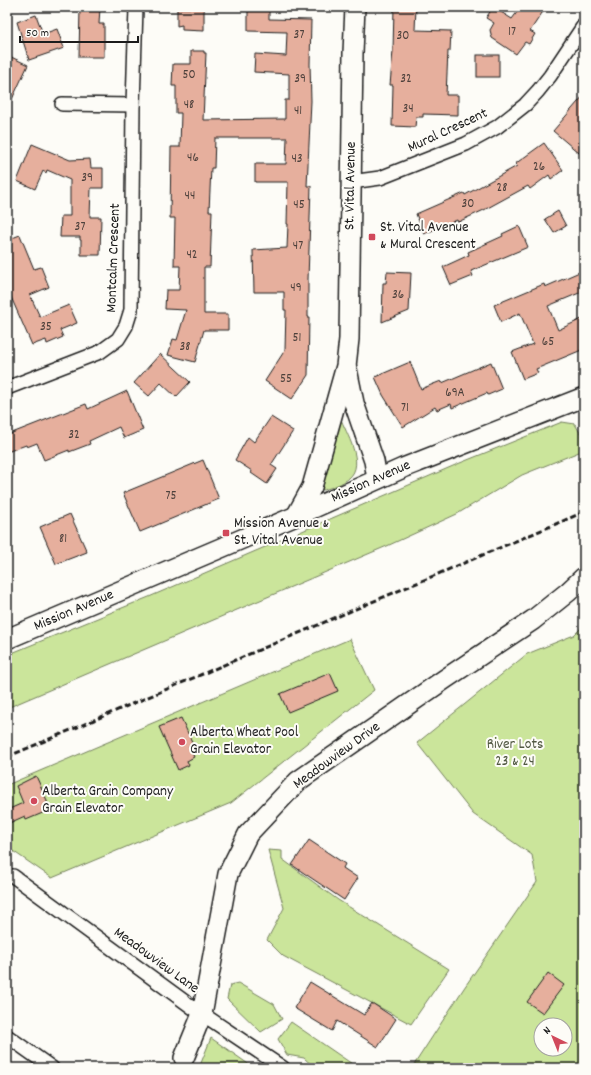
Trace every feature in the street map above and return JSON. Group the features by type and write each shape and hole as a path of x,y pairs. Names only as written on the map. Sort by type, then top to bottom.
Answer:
{"street":[{"name":"Montcalm Crescent","path":"8,386 100,352 118,339 126,326 131,310 133,105 136,7"},
{"name":"St. Vital Avenue","path":"296,516 312,487 346,366 349,339 355,7"},
{"name":"Mural Crescent","path":"352,182 380,178 466,144 496,127 525,105 538,91 550,76 584,24"},
{"path":"62,104 133,105"},
{"name":"St. Vital Avenue","path":"346,366 354,403 374,461 377,479"},
{"name":"Mission Avenue","path":"7,639 296,516 377,479 584,397"},
{"name":"Meadowview Drive","path":"184,1058 202,1014 228,874 248,834 298,781 440,682 533,620 584,577"},
{"name":"Meadowview Lane","path":"13,876 202,1014 282,1068"},
{"path":"7,1036 52,1068"}],"green space":[{"path":"340,417 353,448 356,465 354,472 347,480 324,490 321,489 321,487"},
{"path":"562,422 575,424 584,440 584,450 522,475 457,514 387,546 7,708 7,655 149,597 460,463"},
{"name":"River Lots 23 & 24","path":"584,619 584,1068 412,1068 464,988 537,882 532,855 473,814 417,743 527,654 574,635 580,629"},
{"path":"350,639 374,690 231,803 52,878 7,847 7,785"},
{"path":"268,850 282,851 282,859 338,900 449,969 411,1024 283,956 267,940 284,908"},
{"path":"238,983 274,1004 282,1019 261,1032 227,999 230,985"},
{"path":"291,1022 358,1068 315,1068 304,1058 287,1055 278,1039"},
{"path":"211,1038 254,1068 199,1068"}],"building":[{"path":"80,7 100,7 99,24 104,24 104,57 79,57"},
{"path":"248,7 267,7 267,10 269,10 269,19 311,20 311,101 307,186 311,186 308,280 308,375 292,399 265,381 285,350 286,310 284,310 284,292 254,292 253,250 287,248 288,182 255,182 255,164 286,164 287,138 215,138 214,168 211,168 209,211 212,211 210,267 204,267 204,314 228,314 228,330 204,330 195,362 168,355 173,339 177,340 186,310 165,309 166,290 179,290 180,266 174,266 175,218 170,218 171,147 180,147 181,113 176,113 176,86 172,86 173,64 191,64 191,51 204,51 204,53 206,53 203,120 285,119 285,100 289,100 289,74 254,72 255,54 286,56 287,32 248,31"},
{"path":"394,7 416,7 415,30 451,31 450,51 448,51 446,95 458,95 458,115 423,114 423,117 416,117 415,127 392,126 393,85 390,85 393,51"},
{"path":"493,7 512,19 521,7 546,7 530,31 535,34 529,44 525,42 516,54 492,38 490,30 494,23 486,18"},
{"path":"177,8 204,8 204,31 182,30 182,25 177,26"},
{"path":"36,15 43,34 57,29 64,48 29,60 17,22"},
{"path":"7,55 28,65 7,110"},
{"path":"477,55 499,55 499,77 477,77"},
{"path":"584,95 584,147 579,153 553,131"},
{"path":"544,143 563,170 551,179 549,175 530,189 528,186 484,210 458,222 457,220 424,234 416,214 464,193 465,195 517,166 515,164"},
{"path":"32,144 70,160 90,159 91,168 103,168 103,188 91,188 90,217 101,217 100,255 81,255 80,237 60,237 61,216 70,216 70,180 47,170 46,173 43,171 35,189 17,181"},
{"path":"558,211 566,226 554,233 545,219"},
{"path":"519,226 528,247 471,271 473,276 451,285 443,267 469,255 468,252 503,236 502,234"},
{"path":"20,235 34,269 41,267 49,287 30,295 40,317 69,305 77,323 60,330 63,337 47,344 46,340 32,345 7,288 7,240"},
{"path":"584,270 584,291 548,306 558,330 584,318 584,349 536,369 538,373 523,379 512,352 533,344 520,313 501,322 494,305 544,284 545,287"},
{"path":"387,272 411,273 409,311 382,322 383,283 386,283"},
{"path":"160,354 190,382 176,397 161,383 149,396 134,383"},
{"path":"410,362 421,389 441,381 442,383 491,362 502,389 488,395 487,393 452,408 451,404 437,410 435,407 403,427 383,395 375,377"},
{"path":"127,391 143,430 124,438 119,427 89,441 90,444 69,452 69,450 44,460 37,443 27,447 26,445 7,452 7,435 86,404 88,409"},
{"path":"271,417 293,431 271,465 277,469 267,484 251,473 252,471 235,460 248,437 254,442"},
{"path":"203,460 219,499 140,532 123,493"},
{"path":"70,514 87,552 56,564 40,527"},
{"path":"330,673 338,691 288,712 280,694"},
{"name":"Alberta Wheat Pool Grain Elevator","path":"181,718 193,744 189,746 194,757 187,761 189,765 178,770 159,727"},
{"name":"Alberta Grain Company Grain Elevator","path":"36,776 46,798 48,805 46,806 47,809 45,812 26,820 25,816 7,824 7,810 23,803 16,786"},
{"path":"309,840 345,864 343,868 358,878 344,900 292,865"},
{"path":"548,973 564,985 543,1013 527,1002"},
{"path":"310,982 364,1015 372,1003 396,1019 378,1047 337,1021 332,1031 294,1008"}],"railway":[{"path":"7,757 584,512"}],"place":[{"name":"St. Vital Avenue & Mural Crescent","path":"372,237"},
{"name":"Mission Avenue & St. Vital Avenue","path":"226,533"},
{"name":"Alberta Wheat Pool Grain Elevator","path":"182,742"},
{"name":"Alberta Grain Company Grain Elevator","path":"34,801"}]}
